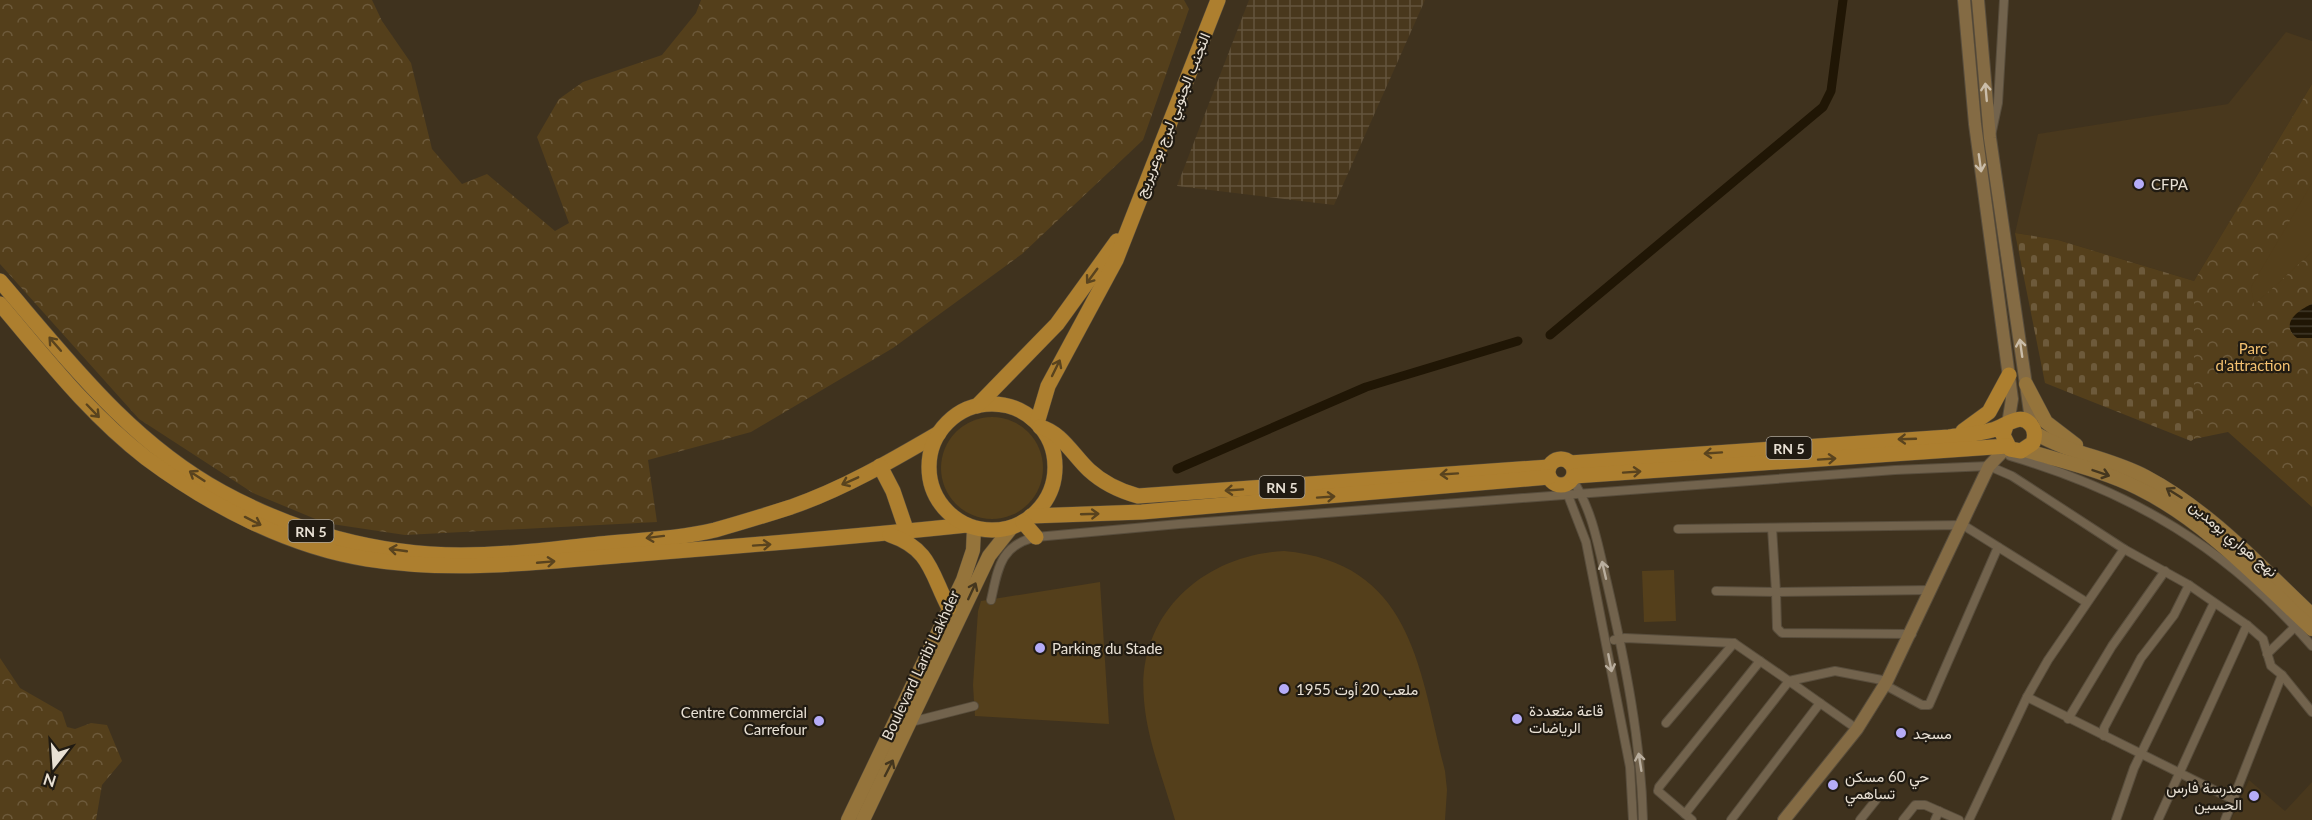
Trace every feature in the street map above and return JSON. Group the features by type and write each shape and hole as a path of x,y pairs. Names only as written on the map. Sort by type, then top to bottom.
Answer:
{"highway":[{"name":"التجنب الجنوبي لبرج بوعريريج","path":"1038,425 1048,386 1116,260 1215,1"},
{"name":"التجنب الجنوبي لبرج بوعريريج","path":"977,406 1057,324 1127,229"},
{"name":"RN 5","path":"0,281 106,404 147,441 221,492 314,532 370,546 420,553 462,555 522,552 713,530 792,506 880,466 939,433"},
{"name":"RN 5","path":"0,304 85,402 148,459 220,504 262,525 320,547 366,559 467,566 807,542 971,526"},
{"path":"1949,437 1972,427 1989,412 2009,375"},
{"path":"977,406 1004,406 1022,412 1038,425 1051,447 1055,469 1050,492 1022,522 993,530 971,526 944,508 930,482 929,460 939,433 956,415 977,406"},
{"path":"2021,419 2034,430 2033,443 2025,450 2004,450 2003,435 2007,425 2021,419"},
{"name":"RN 5","path":"1038,425 1056,434 1090,471 1102,480 1117,489 1138,496 1549,472"},
{"name":"RN 5","path":"1570,479 1949,437 2007,425"},
{"name":"RN 5","path":"1570,479 2004,450"},
{"name":"RN 5","path":"1022,522 1549,472 1559,459 1570,479"},
{"path":"880,466 893,491 907,532"},
{"path":"1549,472 1557,484 1570,479"},
{"path":"1022,522 1036,537"},
{"path":"887,534 902,539 924,556 934,570 949,608"}],"main road":[{"path":"1964,0 1978,152 2009,375 2012,408 2007,425"},
{"path":"1978,0 1990,138 2034,430"},
{"path":"2026,384 2046,422 2063,437 2093,456"},
{"name":"نهج هواري بومدين","path":"2034,430 2051,443 2130,469 2184,500 2211,520 2306,621"},
{"path":"1784,820 1857,729 1886,683 1912,634 1989,466 2004,450"},
{"name":"نهج هواري بومدين","path":"2025,450 2104,473 2166,504 2196,524 2306,621"},
{"name":"Boulevard Laribi Lakhder","path":"848,820 905,719 989,556 1022,522"},
{"name":"Boulevard Laribi Lakhder","path":"863,820 949,608 969,565 971,526"}],"street":[{"path":"1990,138 1998,103 2004,0"},
{"path":"2004,450 2092,483 2167,521 2306,621 2312,646"},
{"path":"1582,494 1884,470 1989,466 2012,476 2124,549 2189,585 2247,625 2263,639 2271,666 2282,675 2312,711"},
{"path":"1570,479 1582,494"},
{"path":"1570,479 1582,494 1590,510 1619,639 1642,771 1643,820"},
{"path":"991,600 1004,557 1018,542 1036,537 1179,524 1570,479"},
{"path":"1570,479 1586,542 1630,767 1633,820"},
{"path":"1678,529 1963,525 2086,602"},
{"path":"1772,528 1777,628 1782,633 1912,634"},
{"path":"1760,661 1659,787 1658,791 1688,818 1789,681 1836,671 1886,683 1922,705 1929,705 1998,547"},
{"path":"1969,820 2027,698 2086,602 2124,549"},
{"path":"2068,719 2112,646 2164,571"},
{"path":"2104,736 2104,728 2141,658 2174,615 2189,585"},
{"path":"1716,591 1931,590"},
{"path":"2116,820 2141,754 2214,603"},
{"path":"2267,654 2306,621"},
{"path":"2158,820 2247,625"},
{"path":"1605,642 1619,639 1734,643 1857,729"},
{"path":"1666,723 1734,643"},
{"path":"2225,820 2282,675"},
{"path":"2027,698 2234,800"},
{"path":"1731,820 1820,703"},
{"path":"905,719 974,706"},
{"path":"1860,820 1876,800"},
{"path":"1903,820 1915,805 1925,805 1959,820"},
{"path":"1935,820 1939,811"}],"shaded area":[{"path":"1249,0 1425,0 1334,205 1177,186"},
{"name":"CFPA","path":"2286,32 2312,41 2312,84 2194,281 2058,240 2015,233 2038,134 2228,104"},
{"path":"2312,304 2312,338 2297,338 2290,328 2292,318"},
{"name":"مدرسة فارس الحسين","path":"2249,780 2285,811 2312,782 2312,820 2231,820"}],"green space":[{"path":"0,0 372,0 382,21 411,63 432,149 462,184 487,174 555,231 569,223 537,137 559,99 583,82 662,55 696,13 701,0 1184,0 1189,9 1143,140 1022,254 893,348 751,432 648,460 657,522 405,535 325,523 253,493 139,419 0,264"},
{"name":"Parc d'attraction","path":"2312,84 2312,507 2228,432 2194,439 2194,281"},
{"path":"2312,183 2312,252 2254,305 2251,287"},
{"path":"2015,233 2058,240 2194,281 2194,439 2191,441 2045,383"},
{"path":"992,417 1012,420 1021,425 1035,439 1040,448 1043,468 1040,488 1035,497 1021,511 1012,516 992,519 972,516 963,511 949,497 944,488 941,468 944,448 949,439 963,425 972,420"},
{"name":"ملعب 20 أوت 1955","path":"1284,551 1327,560 1360,576 1385,599 1403,627 1417,660 1445,771 1447,790 1445,820 1175,820 1152,745 1146,715 1144,669 1151,641 1164,616 1181,595 1202,577 1227,564 1255,555"},
{"path":"1674,570 1676,621 1644,622 1642,571"},
{"name":"Parking du Stade","path":"1100,582 1109,724 975,716 973,685 978,611 981,601"},
{"path":"0,658 20,688 62,712 67,727 75,729 91,723 107,725 122,761 102,785 96,820 0,820"}],"waterway":[{"path":"1550,335 1823,107 1831,91 1843,0"},
{"path":"1177,469 1366,387 1518,341"}],"place":[{"name":"CFPA","path":"2139,184"},
{"name":"Parking du Stade","path":"1040,648"},
{"name":"ملعب 20 أوت 1955","path":"1284,689"},
{"name":"قاعة متعددة الرياضات","path":"1517,719"},
{"name":"Centre Commercial Carrefour","path":"819,721"},
{"name":"مسجد","path":"1901,733"},
{"name":"حي 60 مسكن تساهمي","path":"1833,785"},
{"name":"مدرسة فارس الحسين","path":"2254,796"}]}
